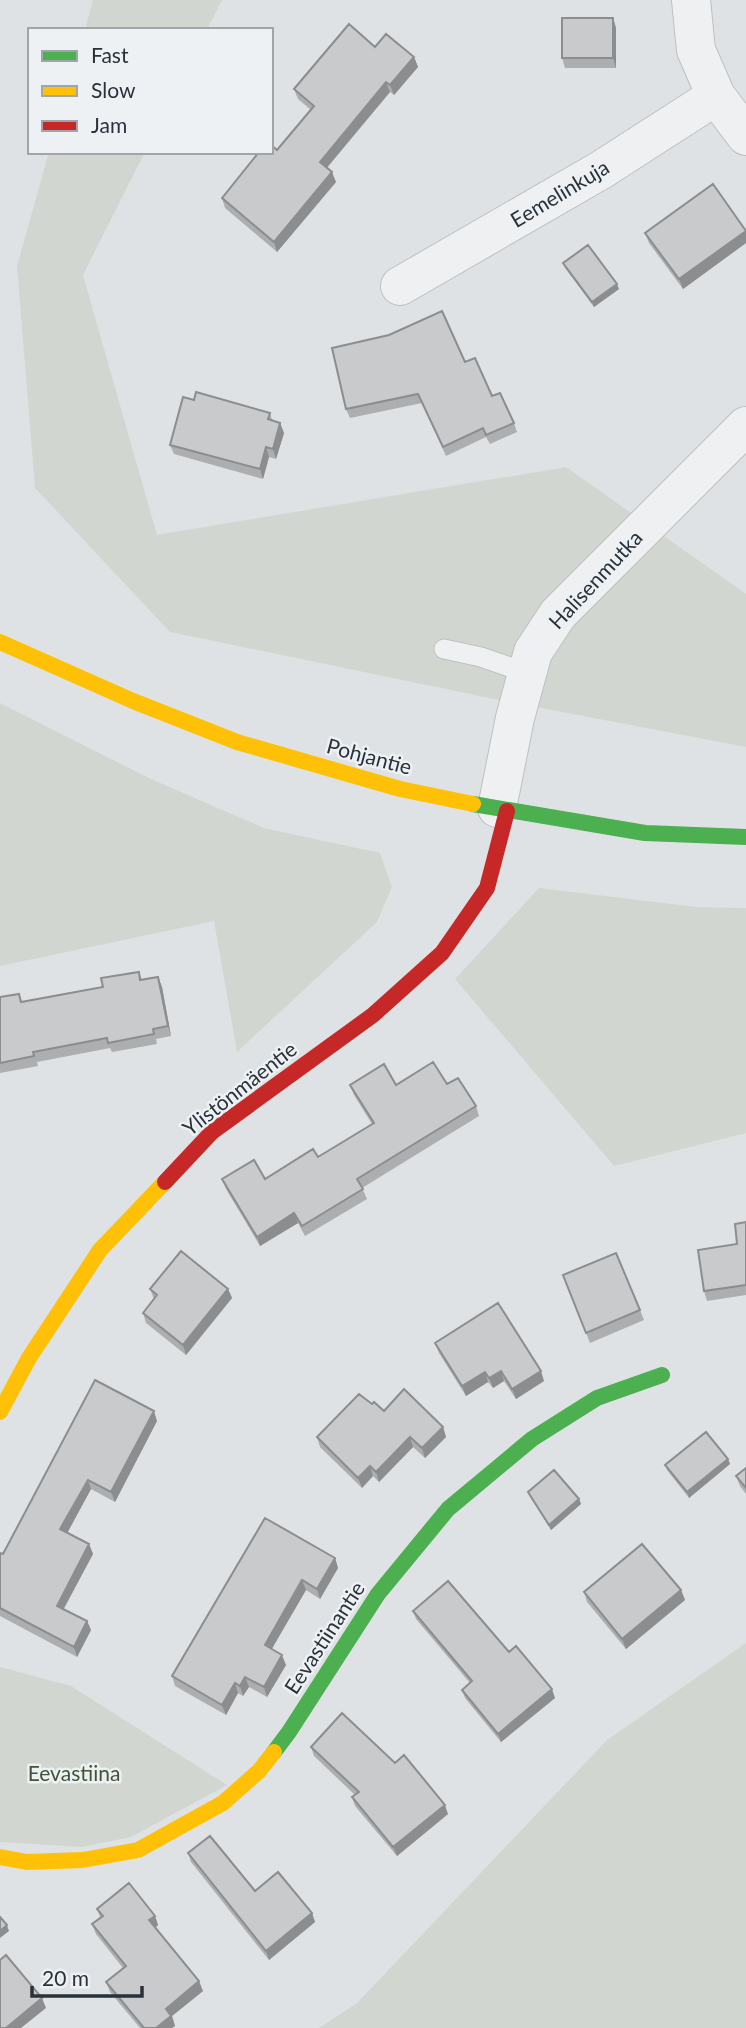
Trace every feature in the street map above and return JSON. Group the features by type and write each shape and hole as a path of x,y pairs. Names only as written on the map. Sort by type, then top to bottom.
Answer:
{"street":[{"path":"691,0 696,50 716,96 746,136"},
{"name":"Eemelinkuja","path":"400,286 601,170 716,96"},
{"name":"Halisenmutka","path":"502,810 514,718 533,652 558,614 746,426"},
{"name":"Pohjantie","path":"0,642 121,696 237,742 400,789 502,810 645,833 746,837"},
{"name":"Ylistönmäentie","path":"0,1412 29,1358 100,1250 212,1132 373,1015 442,953 487,888 502,810"},
{"name":"Eevastiinantie","path":"0,1857 27,1862 83,1860 138,1850 223,1803 258,1771 289,1732 378,1594 448,1509 543,1432 597,1398 662,1375"}],"lane":[{"path":"444,649 481,657 527,673"}],"green space":[{"path":"93,0 222,0 208,28 86,28"},
{"path":"48,154 144,154 83,275 157,535 566,467 746,594 746,747 494,699 170,632 35,488 17,266"},
{"path":"0,703 151,779 264,828 380,853 392,887 377,922 237,1052 214,921 0,966"},
{"path":"539,888 697,907 746,908 746,1133 614,1166 455,979"},
{"path":"746,1643 746,2028 319,2028 357,2003 607,1740"},
{"name":"Eevastiina","path":"0,1667 71,1686 227,1785 131,1837 82,1847 0,1842"}],"building":[{"path":"562,18 613,18 613,58 562,58"},
{"path":"349,24 375,47 386,34 414,57 390,85 386,82 320,162 332,172 274,242 222,198 257,154 273,154 273,147 277,150 314,106 294,89"},
{"path":"713,184 746,231 679,279 645,233"},
{"path":"588,245 617,284 592,302 563,263"},
{"path":"442,311 465,362 475,358 492,396 500,393 514,423 486,435 483,428 443,447 418,394 346,409 332,348 389,335"},
{"path":"196,392 270,413 268,419 280,423 273,449 266,447 260,469 170,445 183,397 194,400"},
{"path":"139,972 140,980 158,977 168,1026 153,1029 154,1034 108,1043 107,1038 33,1052 34,1056 0,1063 0,997 19,994 21,1002 103,987 101,978"},
{"path":"433,1062 447,1084 458,1078 476,1106 357,1179 363,1189 302,1226 294,1213 257,1237 222,1179 254,1160 265,1179 313,1149 318,1157 374,1123 350,1085 384,1064 396,1085"},
{"path":"746,1222 746,1285 704,1291 698,1250 737,1244 735,1224"},
{"path":"181,1251 228,1289 183,1345 143,1313 157,1295 150,1289"},
{"path":"616,1253 640,1310 586,1333 563,1275"},
{"path":"498,1303 541,1371 512,1389 501,1371 489,1378 485,1372 462,1386 435,1343"},
{"path":"95,1380 154,1411 111,1492 88,1480 60,1529 89,1544 57,1606 87,1621 74,1647 0,1608 0,1553 3,1554"},
{"path":"404,1389 443,1427 422,1448 410,1437 376,1472 370,1466 358,1478 317,1437 359,1394 384,1411"},
{"path":"706,1432 728,1459 687,1492 665,1465"},
{"path":"746,1468 746,1488 736,1476"},
{"path":"554,1470 579,1499 549,1525 528,1492"},
{"path":"265,1518 335,1558 317,1589 302,1580 265,1645 282,1655 264,1687 245,1677 240,1686 235,1683 222,1705 172,1676"},
{"path":"642,1544 681,1590 622,1639 584,1592"},
{"path":"448,1581 509,1652 516,1646 552,1689 498,1734 462,1690 472,1681 413,1611"},
{"path":"342,1713 395,1763 404,1755 445,1805 393,1847 352,1797 359,1792 311,1747"},
{"path":"210,1836 255,1891 278,1872 312,1913 266,1951 188,1853"},
{"path":"129,1883 155,1916 149,1920 199,1981 166,2009 171,2016 156,2028 144,2028 106,1982 126,1966 92,1924 103,1916 97,1909"},
{"path":"0,1917 7,1925 0,1931"},
{"path":"6,1955 42,1998 6,2028 0,2028 0,1960"}],"traffic: fast":[{"path":"473,804 645,833 746,837"},
{"path":"274,1752 378,1594 448,1509 532,1439 597,1398 662,1375"}],"traffic: slow":[{"path":"0,642 133,701 237,742 400,789 473,804"},
{"path":"0,1412 29,1358 100,1250 165,1182"},
{"path":"0,1857 27,1862 83,1860 138,1850 223,1803 259,1771 274,1752"}],"traffic: jam":[{"path":"165,1182 212,1132 373,1015 442,953 487,888 507,811"}]}
